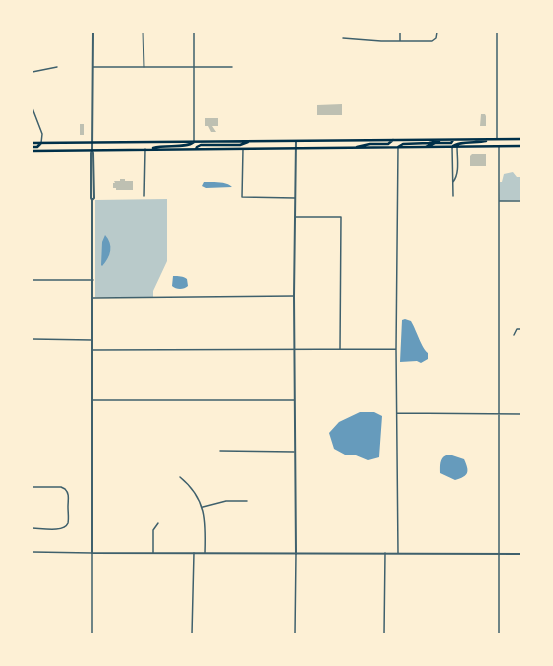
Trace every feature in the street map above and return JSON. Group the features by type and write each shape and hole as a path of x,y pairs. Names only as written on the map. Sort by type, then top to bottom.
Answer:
{"main road":[{"path":"452,147 457,143 477,143 490,139"},
{"path":"32,143 521,139"},
{"path":"355,148 370,144 388,144 393,140"},
{"path":"398,147 403,144 429,143 443,140"},
{"path":"424,147 435,144 451,143 453,140"},
{"path":"196,149 200,146 240,145 250,141"},
{"path":"151,149 160,146 188,145 194,142"},
{"path":"32,147 37,147 41,143"},
{"path":"32,151 521,146"}],"street":[{"path":"92,634 92,200 94,198 92,150 93,32"},
{"path":"194,32 194,142"},
{"path":"400,32 400,41"},
{"path":"343,38 380,41 432,41 436,38 438,32"},
{"path":"497,32 498,139"},
{"path":"32,72 57,67"},
{"path":"93,67 232,67"},
{"path":"32,108 42,134 41,143"},
{"path":"295,634 296,554 294,452 294,296 296,141"},
{"path":"499,146 499,634"},
{"path":"398,147 396,349 398,553"},
{"path":"452,147 453,196"},
{"path":"453,182 457,173 457,147"},
{"path":"144,196 145,149"},
{"path":"243,149 242,197 295,198"},
{"path":"499,201 521,201"},
{"path":"296,217 341,217 340,349"},
{"path":"521,229 521,245"},
{"path":"32,280 93,280"},
{"path":"93,298 294,296"},
{"path":"520,304 521,324"},
{"path":"514,336 517,329 521,329"},
{"path":"32,339 92,340"},
{"path":"92,350 396,349"},
{"path":"92,400 294,400"},
{"path":"397,413 521,414"},
{"path":"220,451 294,452"},
{"path":"180,477 188,483 199,497 203,507 205,521 205,553"},
{"path":"32,487 65,488 68,494 68,521 67,525 62,528 32,528"},
{"path":"203,507 226,501 247,500"},
{"path":"153,553 153,530 158,523"},
{"path":"32,552 521,554"},
{"path":"192,634 194,553"},
{"path":"384,553 384,634"}],"lane":[{"path":"143,32 144,67"}],"shaded area":[{"path":"513,172 517,177 521,177 521,200 499,201 500,182 502,182 504,174"},
{"path":"167,199 167,261 153,291 153,297 95,297 95,200"}],"water":[{"path":"204,182 223,183 232,187 206,188 202,186"},
{"path":"105,235 110,243 110,250 108,258 102,266 102,242"},
{"path":"173,276 181,276 187,279 188,286 178,289 172,286"},
{"path":"405,319 411,321 428,353 428,359 421,363 417,361 400,362 402,320"},
{"path":"360,412 374,412 382,416 379,457 368,460 356,455 345,455 334,449 329,433 339,422"},
{"path":"446,455 452,455 464,459 467,467 466,475 455,480 440,473 441,460"}],"building":[{"path":"342,104 342,115 317,115 317,105"},
{"path":"481,114 485,114 486,116 486,126 480,126"},
{"path":"205,118 218,118 218,126 212,126 216,132 211,132 208,126 205,126"},
{"path":"80,124 84,124 84,135 80,135"},
{"path":"472,154 486,154 486,166 470,166 470,156"},
{"path":"120,179 125,179 125,181 133,181 133,190 116,190 116,188 113,188 113,183 115,183 114,181 120,181"}]}
